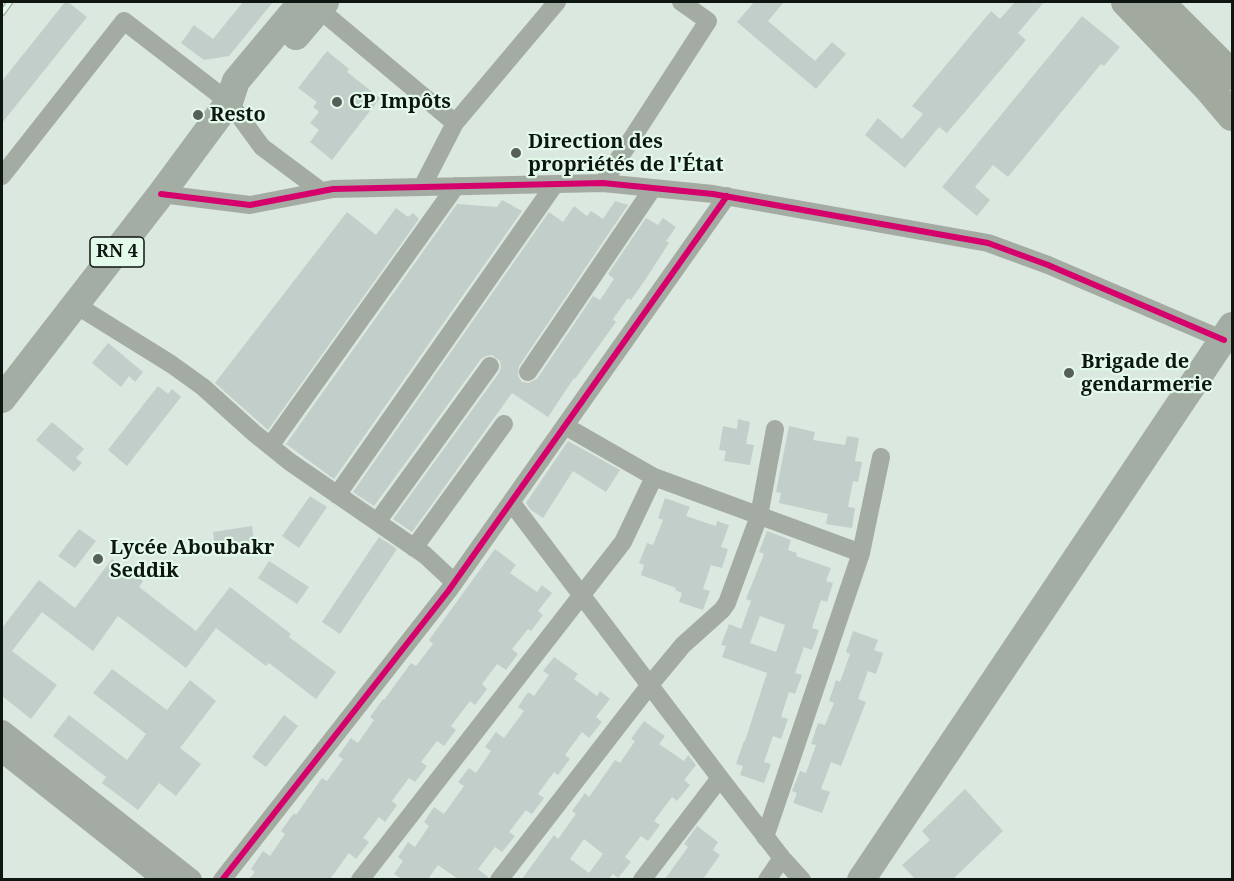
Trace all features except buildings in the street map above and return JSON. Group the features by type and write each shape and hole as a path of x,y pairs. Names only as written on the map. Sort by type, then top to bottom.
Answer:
{"highway":[{"path":"1126,2 1233,116"},
{"path":"1160,2 1233,75"}],"main road":[{"name":"RN 4","path":"2,399 230,102 236,81 315,4"},
{"path":"861,879 1230,331"}],"street":[{"path":"422,187 455,123 557,2"},
{"path":"603,183 708,21 681,2"},
{"path":"315,4 455,123"},
{"path":"2,176 124,21 230,102 262,147 321,191"},
{"path":"161,194 250,205 333,189 603,183 727,196 988,243 1230,331"},
{"path":"337,495 555,184"},
{"path":"270,446 456,186"},
{"path":"528,372 653,188"},
{"path":"222,879 454,582 727,196"},
{"path":"76,305 171,364 203,387 270,446 414,548 454,582"},
{"path":"377,522 490,366"},
{"path":"414,548 504,424"},
{"path":"565,426 654,477 861,553"},
{"path":"499,879 649,686 683,645 727,603 759,516 775,429"},
{"path":"765,837 861,553 881,457"},
{"path":"360,879 623,542 654,477"},
{"path":"512,502 765,837 802,879"},
{"path":"2,731 191,879"},
{"path":"2,752 165,879"},
{"path":"642,879 720,778"},
{"path":"767,879 782,858"}],"railway":[{"path":"2,13 10,2"}],"cycle path":[{"path":"161,194 250,205 333,189 603,183 713,194 988,243 1048,265 1224,340"},
{"path":"222,880 449,590 727,196"}],"place":[{"name":"CP Impôts","path":"337,102"},
{"name":"Resto","path":"198,115"},
{"name":"Direction des propriétés de l'État","path":"516,153"},
{"name":"Brigade de gendarmerie","path":"1069,373"},
{"name":"Lycée Aboubakr Seddik","path":"98,559"}]}
